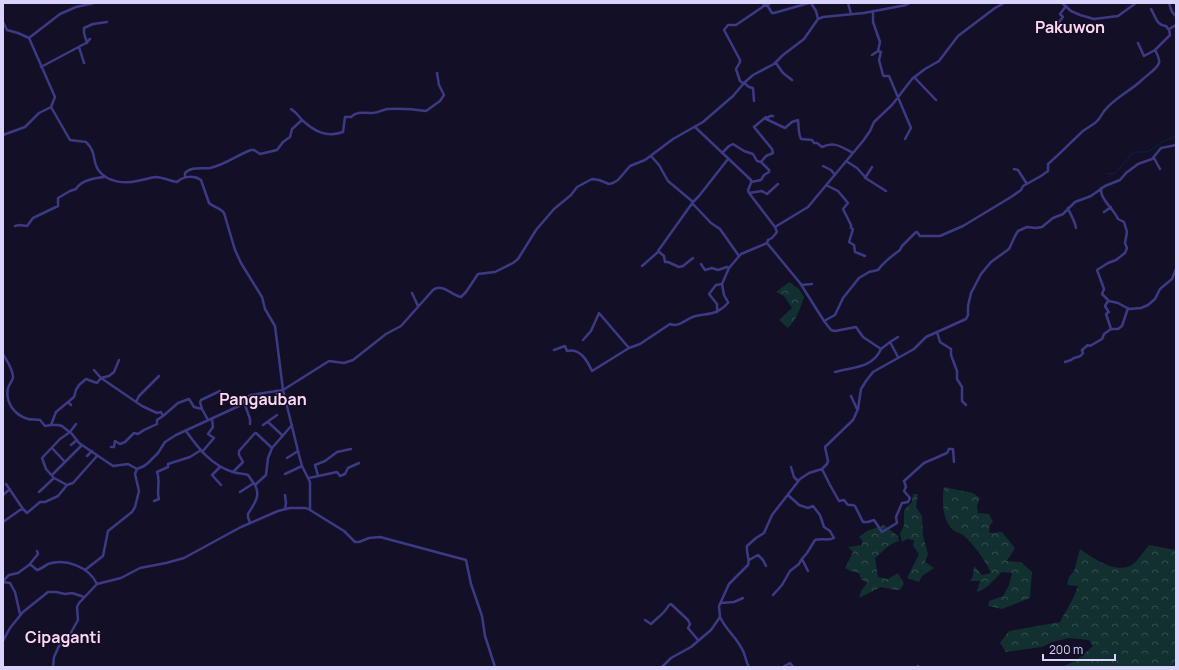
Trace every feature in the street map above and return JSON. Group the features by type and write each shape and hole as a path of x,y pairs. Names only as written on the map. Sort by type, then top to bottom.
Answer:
{"street":[{"path":"29,38 60,14 76,7 94,3"},
{"path":"754,101 753,88 740,81 736,69 740,60 724,30 728,25 736,25 764,5 771,3"},
{"path":"764,5 774,13 810,3 816,11 818,19"},
{"path":"848,3 851,14"},
{"path":"85,570 102,556 108,532 136,507 139,491 135,474 137,469 148,463 158,453 165,442 239,406 250,395 283,390 329,361 344,363 353,360 386,334 401,326 436,287 441,287 461,297 479,274 487,274 501,270 518,259 536,230 554,209 578,186 592,179 613,184 630,166 645,160 673,139 703,122 733,96 753,75 776,63 783,54 804,40 818,19 823,17 873,11 910,3"},
{"path":"775,227 808,207 821,193 870,133 874,122 892,105 914,77 939,61 958,36 994,8 1004,3"},
{"path":"1062,3 1080,15 1094,19 1118,16 1136,3"},
{"path":"1169,3 1172,12 1176,16"},
{"path":"1058,23 1063,17 1060,14 1066,6"},
{"path":"1138,43 1144,56 1155,50 1170,35 1166,26 1156,22 1151,9"},
{"path":"872,55 878,50 880,42 873,22 873,11"},
{"path":"3,22 7,30"},
{"path":"87,43 84,28 93,24 107,22"},
{"path":"1168,29 1176,25"},
{"path":"3,30 18,33 29,38 55,97 51,108 39,113 25,126 3,135"},
{"path":"41,66 87,43 90,39"},
{"path":"79,47 84,63"},
{"path":"878,50 881,52 879,60 883,75 889,76 911,128 905,139"},
{"path":"824,321 835,314 843,298 858,278 869,272 878,270 900,250 916,232 920,236 940,236 946,234 1008,199 1027,184 1045,174 1048,171 1048,164 1058,156 1064,148 1089,126 1096,122 1105,110 1120,96 1138,84 1155,68 1159,63 1159,57 1155,50"},
{"path":"776,63 783,73 792,80"},
{"path":"291,109 313,130 333,135 343,132 345,117 351,117 354,114 365,112 374,113 386,110 408,108 426,110 440,101 444,95 439,85 437,73"},
{"path":"914,77 936,100"},
{"path":"51,108 70,140 86,142 92,148 97,169 105,177"},
{"path":"761,162 766,156 773,152 754,127 768,115 771,116 766,119 785,128 792,122 798,120 798,132 801,139 812,140 821,147 829,144 837,144 853,153"},
{"path":"185,177 189,170 207,168 222,164 250,150 254,150 261,154 277,150 283,142 290,137 292,129 302,120"},
{"path":"695,127 710,140 751,182"},
{"path":"722,153 733,144 744,151 753,154 757,161 761,162 769,170 769,172 764,174 761,180 751,182"},
{"path":"749,560 746,556 747,546 764,533 772,515 798,481 804,476 822,469 827,464 828,460 824,447 852,420 858,409 862,389 873,372 914,349 924,339 966,319 968,315 968,306 971,293 981,274 991,262 1009,248 1018,232 1027,226 1036,228 1042,227 1053,218 1063,214 1075,202 1091,196 1101,188 1120,180 1126,173 1138,164 1154,158 1160,148 1176,146"},
{"path":"651,156 659,165 668,181 692,202 711,223 720,228 739,256"},
{"path":"1154,158 1160,169"},
{"path":"642,266 658,252 658,249 692,202 699,196 728,159"},
{"path":"846,161 857,168 865,178 886,191"},
{"path":"823,166 832,171 835,175"},
{"path":"865,178 872,167"},
{"path":"1014,170 1018,170 1027,184"},
{"path":"15,226 26,226 33,218 58,206 58,198 76,189 80,184 92,179 105,177 127,182 157,177 177,182 185,177 196,177 202,180 209,203 221,209 224,213 235,250 241,263 262,297 265,309 275,326 283,390 302,466 309,478 311,490 310,510"},
{"path":"554,350 565,346 567,350 578,352 586,360 592,371 629,348 640,344 670,324 676,326 696,316 711,315 726,305 728,302 724,295 722,284 729,268 739,256 768,243 768,240 777,232 775,227 748,193 751,182"},
{"path":"748,193 762,190 767,194 778,184"},
{"path":"826,185 838,191 848,203 843,209 851,228 853,229 849,242 854,245 855,252 865,256"},
{"path":"1101,188 1102,194 1118,219 1124,222 1126,232 1125,243 1127,248 1126,253 1122,254 1118,259 1097,270 1104,289 1102,294 1108,300 1128,308 1141,308 1148,305 1160,289 1172,279 1176,269"},
{"path":"1104,212 1111,207"},
{"path":"1068,208 1076,223 1076,228"},
{"path":"768,243 801,285 824,321 833,331 856,327 863,337 881,349"},
{"path":"658,252 664,256 664,262 669,262 679,267 683,266 693,258"},
{"path":"701,264 705,270 712,268 718,270 727,267 729,268"},
{"path":"717,312 717,304 709,294 716,285 722,284"},
{"path":"801,285 812,284"},
{"path":"412,293 418,306"},
{"path":"1108,300 1105,306 1109,311 1106,314 1111,329"},
{"path":"1065,362 1081,356 1083,353 1083,348 1102,339 1104,334 1111,329 1118,329 1122,326 1128,308"},
{"path":"583,340 600,313 629,348"},
{"path":"937,332 940,342 951,348 951,355 957,370 957,380 962,387 962,401 966,405"},
{"path":"835,372 865,364 877,357 881,349 898,337"},
{"path":"890,342 898,357"},
{"path":"3,354 12,374 8,397 11,406 20,416 27,419 40,420 45,426 58,424 70,432 82,445 113,466 128,464 137,469"},
{"path":"51,425 56,412 74,397 76,390 82,381 86,379 97,382 101,378 109,376 114,372 119,360"},
{"path":"94,370 101,378 147,410 156,413 161,412 163,416"},
{"path":"136,402 139,396 158,376"},
{"path":"208,420 200,402 201,400 220,391"},
{"path":"276,391 280,403"},
{"path":"851,396 858,409"},
{"path":"111,447 114,447 115,441 120,444 125,442 134,433 138,434 144,429 157,424 157,420 178,403 189,399 194,407 202,409"},
{"path":"238,399 244,401"},
{"path":"244,401 250,419 250,424"},
{"path":"68,402 71,405"},
{"path":"263,425 277,415"},
{"path":"154,501 159,499 158,472 168,467 168,464 190,457 202,451 214,438 208,435 213,427 212,418"},
{"path":"268,422 283,436"},
{"path":"67,485 53,476 46,469 42,458 70,432 76,424"},
{"path":"240,492 255,484 266,475 268,458 272,448 292,425"},
{"path":"186,431 212,462 233,472 248,475 255,484 258,490 258,497 248,514 250,523"},
{"path":"233,472 243,462 238,455 239,451 256,433 272,448"},
{"path":"71,445 77,440"},
{"path":"39,492 82,445"},
{"path":"52,448 66,462"},
{"path":"318,476 315,465 325,461 338,452 352,449"},
{"path":"822,469 839,501 844,500 848,505 855,506 863,522 874,520 882,532 897,523 896,517 902,502 908,502 910,498 910,496 904,491 906,487 904,481 924,463 947,453 949,449 953,449 954,462"},
{"path":"87,456 92,451"},
{"path":"287,458 298,451"},
{"path":"6,484 27,513 40,502 45,502 58,496 67,485 73,483 97,456"},
{"path":"309,478 336,472 340,476 345,474 348,468 359,463"},
{"path":"285,474 302,466"},
{"path":"220,467 212,475 221,485"},
{"path":"791,467 793,469 794,477 798,481"},
{"path":"3,495 10,489"},
{"path":"284,509 286,504 285,495"},
{"path":"773,595 775,591 780,588 790,571 799,564 815,540 830,540 834,538 824,527 820,515 812,506 808,508 799,505 788,495"},
{"path":"3,522 23,508"},
{"path":"53,667 54,657 59,646 69,636 78,620 77,607 84,597 97,584 120,578 140,568 184,558 250,523 284,509 306,508 344,531 354,541 359,542 372,537 385,538 466,560 468,565 468,574 482,616 486,642 495,667"},
{"path":"20,615 12,584 3,582 9,575 18,573 29,565 39,554 37,551"},
{"path":"749,667 742,649 735,637 730,634 720,617 720,603 729,584 748,565 749,560 758,555 766,566"},
{"path":"802,559 808,571"},
{"path":"29,565 37,570 51,564 70,563 85,570 97,584"},
{"path":"3,641 10,628 20,615 50,592 65,594 72,593 84,597"},
{"path":"720,603 734,602 743,598"},
{"path":"645,620 650,624 661,617 671,604 688,620 690,625 688,628 698,640"},
{"path":"662,667 671,658 711,630 720,617"},
{"path":"783,667 790,663 793,667"}],"green space":[{"path":"789,282 799,289 804,297 800,310 788,328 779,320 792,308 784,296 776,292"},
{"path":"944,487 973,493 980,498 977,506 978,513 989,514 993,522 990,525 989,533 1002,532 1015,548 1007,561 1021,562 1032,572 1030,598 1002,609 988,606 989,601 1003,596 1009,585 1012,573 1002,572 988,586 977,592 980,581 970,581 973,576 974,566 982,575 991,573 978,551 963,535 953,530 946,520 943,498"},
{"path":"913,494 918,494 916,507 922,516 923,536 928,554 925,562 934,568 922,576 919,582 907,578 919,554 913,546 914,540 907,539 902,542 900,534 904,525 904,510 912,502"},
{"path":"884,525 898,536 899,541 889,546 875,558 878,577 888,579 898,573 904,584 900,590 881,587 859,598 861,591 867,583 861,579 859,573 845,568 853,552 848,547 862,545 862,540 859,537 867,531"},
{"path":"1149,545 1176,550 1176,667 1061,667 1076,661 1093,646 1089,640 1069,638 1052,642 1042,647 1006,652 1000,643 1009,631 1060,622 1078,586 1067,585 1069,577 1074,571 1080,549 1104,564 1117,568 1124,568 1135,562"}],"waterway":[{"path":"1109,174 1114,174 1130,155 1135,152 1148,152 1162,142 1176,136"}],"district":[{"name":"Pakuwon","path":"1070,27"},
{"name":"Pangauban","path":"263,399"},
{"name":"Cipaganti","path":"63,637"}]}
